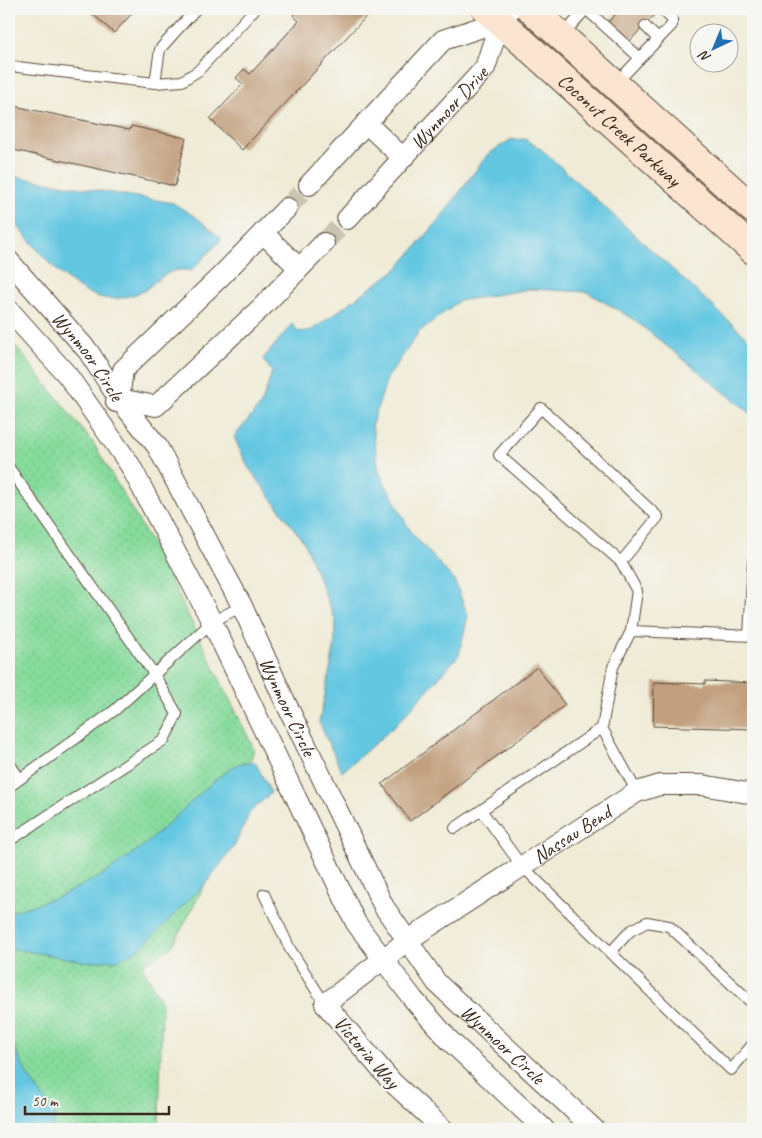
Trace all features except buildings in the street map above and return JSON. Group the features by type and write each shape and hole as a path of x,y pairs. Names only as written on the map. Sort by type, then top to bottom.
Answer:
{"main road":[{"name":"Coconut Creek Parkway","path":"531,9 753,209"},
{"name":"Coconut Creek Parkway","path":"499,13 753,250"}],"street":[{"name":"Wynmoor Drive","path":"309,185 443,40 499,13"},
{"name":"Wynmoor Drive","path":"347,219 486,68 499,13"},
{"path":"366,123 403,158"},
{"path":"98,420 119,399 123,370 287,208"},
{"path":"263,233 299,268"},
{"path":"119,399 156,406 263,306 324,243"},
{"name":"Wynmoor Circle","path":"9,261 88,351 119,399 157,446 242,606 282,695 384,907 437,983 594,1129"},
{"name":"Wynmoor Circle","path":"9,310 68,376 130,465 212,622 356,922 382,960 450,1042 544,1129"},
{"name":"Nassau Bend","path":"408,940 520,865 636,792 660,785 702,785 753,794"},
{"name":"Victoria Way","path":"408,940 325,1004 392,1082 444,1129"}],"lane":[{"path":"155,83 160,49 196,9"},
{"path":"9,66 155,83 182,81 198,71 255,9"},
{"path":"561,36 586,9 640,58"},
{"path":"615,84 672,25 672,19 661,9"},
{"path":"644,26 658,39"},
{"path":"621,562 658,517 541,408 499,455 621,562 637,591 631,631 613,667 602,728 636,792"},
{"path":"9,468 154,674 177,714 164,740 9,841"},
{"path":"631,631 751,636 753,561"},
{"path":"9,787 115,710 212,622 242,606"},
{"path":"455,828 602,728"},
{"path":"9,763 20,779"},
{"path":"481,810 520,865 731,1070 753,1044"},
{"path":"264,894 290,949 325,1004"},
{"path":"610,953 630,931 647,922 669,926 753,1004"}],"green space":[{"path":"9,338 94,444 161,560 254,749 224,848 172,947 142,965 162,1003 159,1129 9,1129"}],"water":[{"path":"525,139 542,150 753,343 753,415 633,319 587,292 530,289 459,301 419,332 387,379 372,424 379,472 411,532 454,580 468,615 459,655 397,724 342,772 319,722 334,650 336,622 304,542 248,467 234,437 262,403 272,372 263,359 292,324 299,332 312,330 398,268 439,220 487,155 510,140"},
{"path":"17,177 173,203 197,218 222,239 191,271 177,270 171,272 142,292 126,297 108,299 91,294 75,285 45,259 9,216 9,181"},
{"path":"255,762 271,793 250,812 235,845 207,882 141,948 118,960 88,962 9,948 9,913 60,896 103,875 146,844 217,778 238,764"},
{"path":"9,1035 26,1073 55,1115 53,1129 9,1129"}],"tunnel":[{"path":"287,208 309,185"},
{"path":"324,243 347,219"}]}
